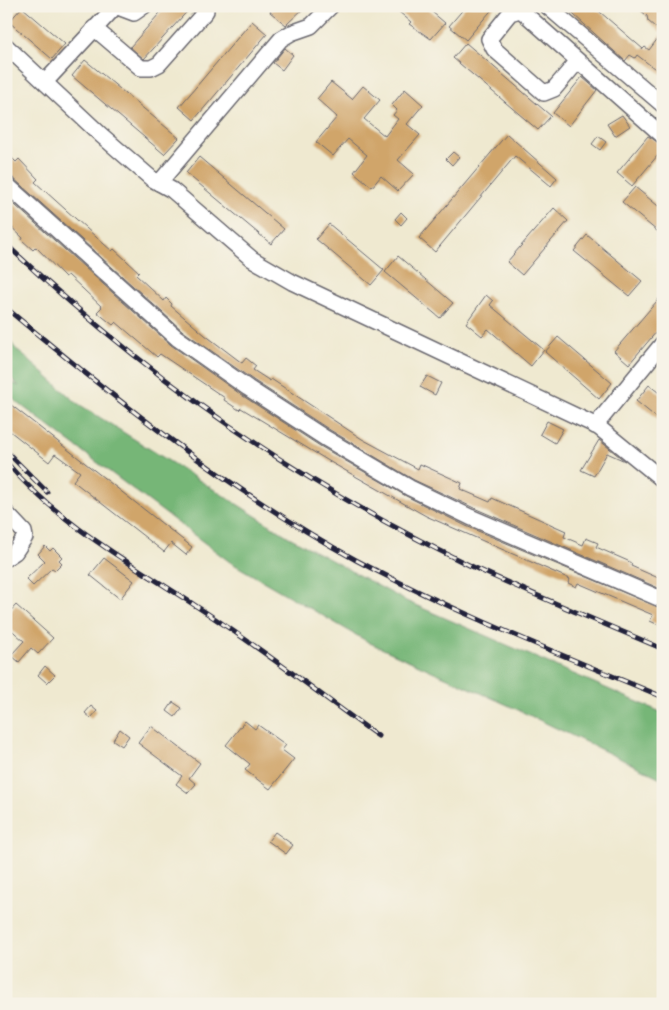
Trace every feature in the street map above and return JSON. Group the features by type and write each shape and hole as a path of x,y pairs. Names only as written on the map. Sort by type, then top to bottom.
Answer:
{"lane":[{"path":"46,82 114,8 118,7 134,13 144,6"},
{"path":"159,183 281,39 291,33 311,26 332,6"},
{"path":"547,6 663,105"},
{"path":"578,61 554,89 544,93 494,49 489,39 510,13 520,10 578,61 663,136"},
{"path":"94,28 141,68 150,68 159,64 206,11"},
{"path":"6,46 101,135 159,183 179,196 252,259 273,272 595,426 663,480"},
{"path":"6,184 170,333 234,379 325,438 410,488 663,600"},
{"path":"595,426 661,349"},
{"path":"6,514 24,532 25,537 15,552 6,558"}],"green space":[{"path":"6,335 15,348 77,403 289,537 406,601 663,713 663,779 512,707 370,643 230,562 6,394 6,380 19,386 6,373"}],"building":[{"path":"166,6 192,6 144,59 130,47"},
{"path":"274,6 306,6 286,25 270,12"},
{"path":"392,6 425,6 445,23 431,39 409,24 411,22"},
{"path":"466,6 495,6 466,40 449,26"},
{"path":"564,6 593,6 643,49 645,47 649,50 662,33 648,21 647,16 636,6 663,8 663,75 637,55 635,58 630,55 625,61"},
{"path":"22,7 65,44 52,59 9,22"},
{"path":"252,21 267,34 194,120 179,107"},
{"path":"466,43 551,116 538,130 453,58"},
{"path":"285,48 293,55 282,70 273,63"},
{"path":"85,60 179,138 164,154 72,76"},
{"path":"582,77 597,90 569,126 553,113"},
{"path":"331,82 352,99 363,86 380,100 364,119 385,136 398,119 393,115 397,110 392,105 405,89 423,105 407,124 420,135 398,160 414,174 398,191 381,176 372,187 354,172 367,155 348,139 333,156 316,142 337,117 317,99"},
{"path":"622,115 630,126 615,136 607,124"},
{"path":"507,134 557,178 551,186 515,156 435,252 419,238"},
{"path":"598,136 606,142 600,150 592,144"},
{"path":"648,136 663,145 663,149 632,186 617,173"},
{"path":"6,152 16,162 19,159 38,179 35,182 112,251 114,249 139,272 136,275 164,301 166,298 172,304 171,306 242,363 246,358 256,366 253,370 270,381 271,379 362,439 418,469 420,464 462,483 460,489 490,502 492,498 566,531 564,537 583,545 586,538 598,543 596,547 628,561 632,564 631,566 663,580 663,590 414,480 330,430 253,380 183,331 12,177 6,175"},
{"path":"453,152 459,157 452,165 446,159"},
{"path":"199,157 284,229 271,244 186,173"},
{"path":"635,187 663,210 663,236 622,202"},
{"path":"6,197 171,345 243,396 320,446 406,496 466,526 663,609 663,627 650,621 653,615 578,583 576,587 568,583 570,579 426,516 332,463 241,408 239,410 224,400 225,398 160,354 157,357 116,322 113,325 97,312 102,307 68,275 65,277 36,247 33,250 22,240 23,238 6,222"},
{"path":"554,208 568,221 522,275 507,262"},
{"path":"401,212 407,218 401,225 395,219"},
{"path":"329,224 384,270 371,285 316,239"},
{"path":"587,235 642,281 629,296 574,251"},
{"path":"398,256 453,303 440,318 385,272"},
{"path":"663,294 663,324 629,364 614,351"},
{"path":"486,295 493,301 490,305 544,350 531,366 488,329 482,336 466,323"},
{"path":"558,337 612,383 599,399 545,352"},
{"path":"427,376 441,383 435,395 420,387"},
{"path":"649,385 663,396 663,423 636,401"},
{"path":"6,401 192,547 186,555 171,543 164,552 73,481 80,472 55,454 49,462 6,428"},
{"path":"547,421 563,429 555,443 540,434"},
{"path":"599,440 625,461 607,453 594,476 581,470"},
{"path":"45,546 50,551 53,548 62,557 59,560 62,563 55,570 52,568 33,586 26,579 45,561 38,554"},
{"path":"104,558 134,581 120,599 90,575"},
{"path":"16,605 53,638 38,654 31,648 19,662 11,655 24,641 6,625 6,616"},
{"path":"45,666 55,675 47,683 38,675"},
{"path":"173,702 182,708 175,717 167,711"},
{"path":"91,706 97,711 91,718 85,713"},
{"path":"245,721 255,729 258,725 286,745 282,750 294,759 270,789 245,770 250,764 226,745"},
{"path":"151,726 200,763 189,778 196,784 188,793 176,784 182,776 138,743"},
{"path":"120,729 129,736 122,746 113,740"},
{"path":"275,832 293,845 286,854 268,841"}],"railway":[{"path":"6,244 58,292 168,381 284,462 344,499 469,565 663,649"},
{"path":"6,308 175,443 309,533 356,560 431,598 663,697"},
{"path":"6,451 47,492"},
{"path":"6,462 48,504 96,541 242,637 378,736"}]}
